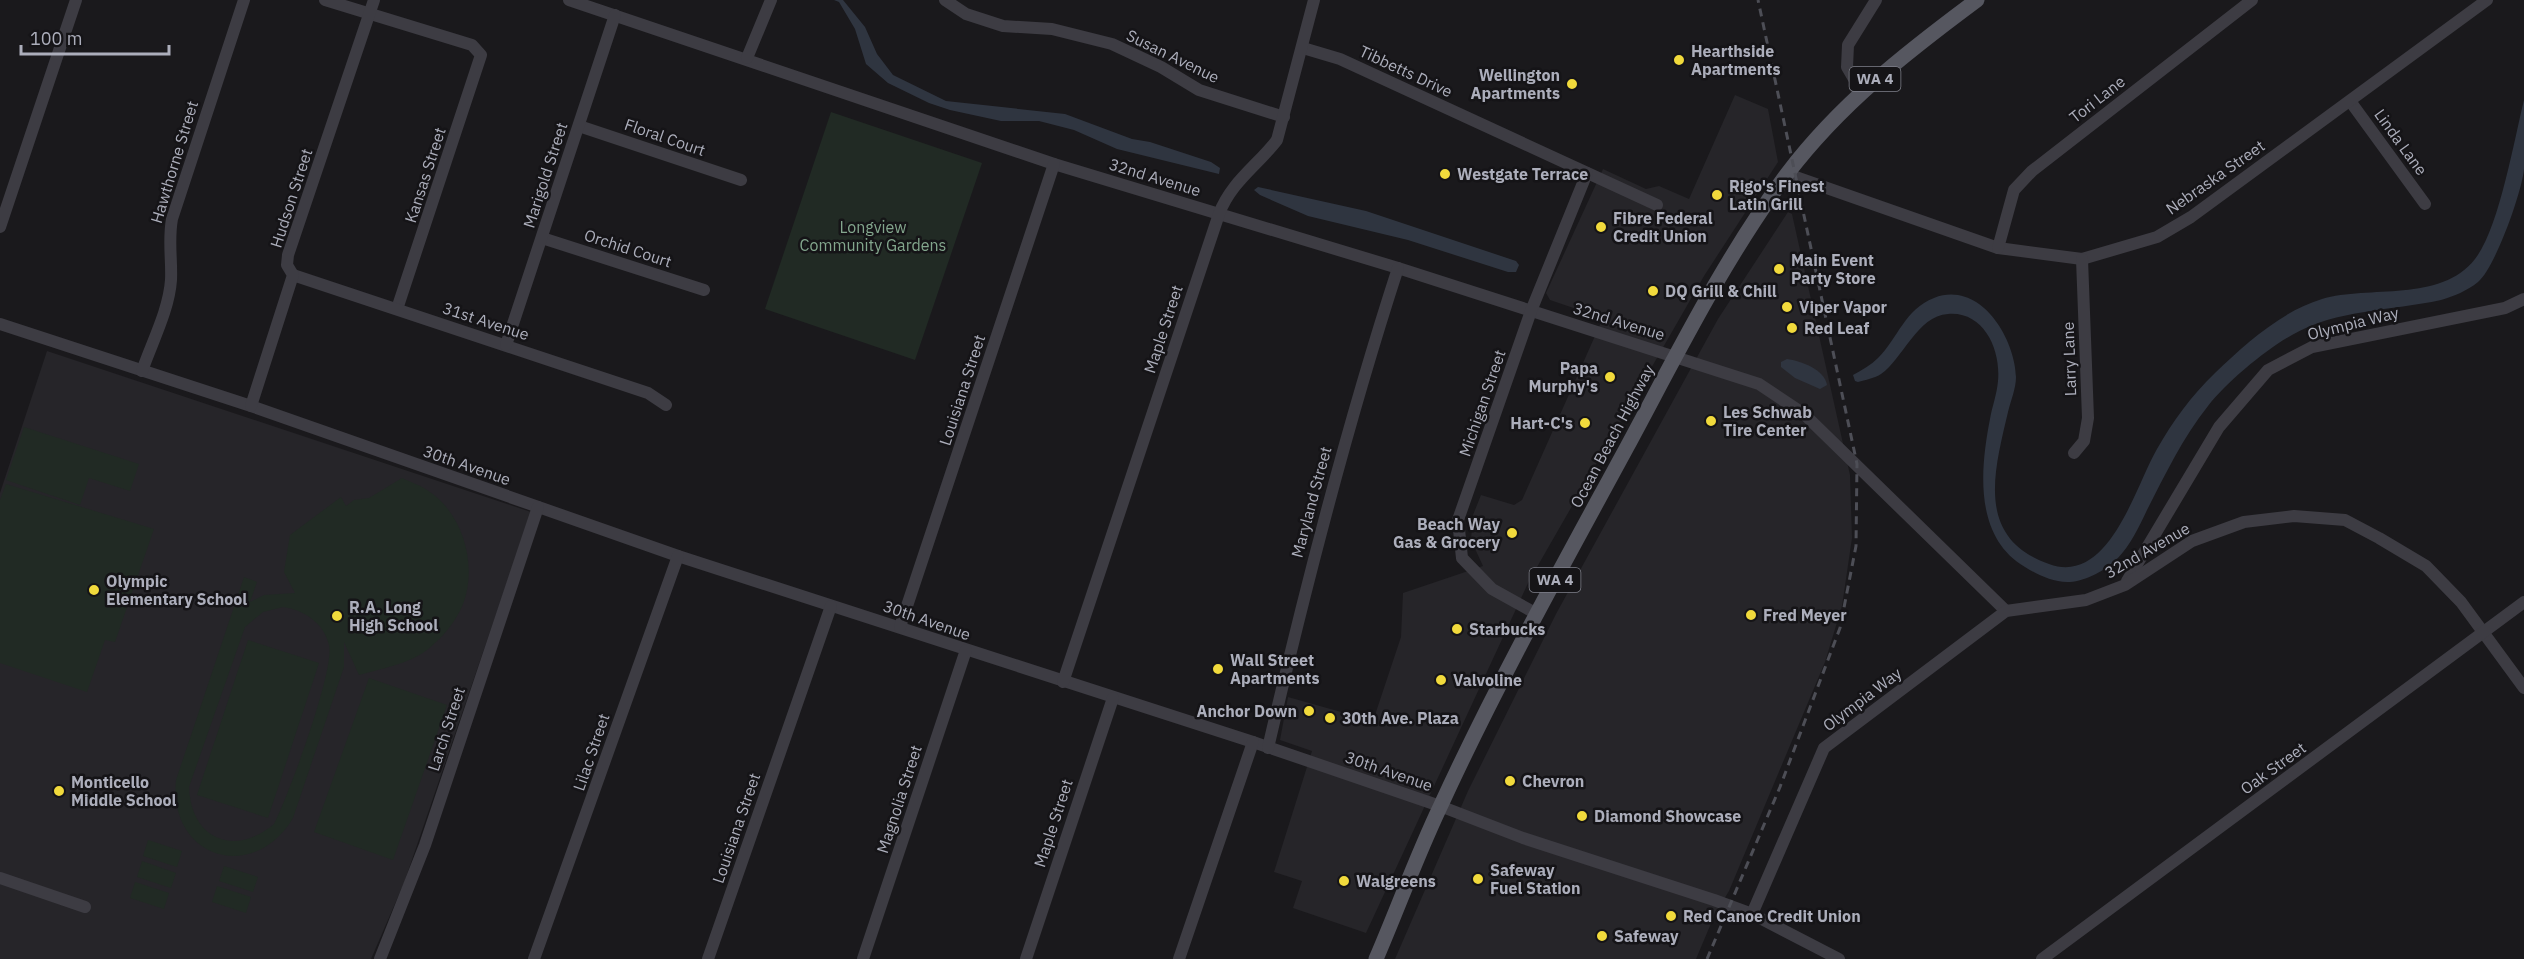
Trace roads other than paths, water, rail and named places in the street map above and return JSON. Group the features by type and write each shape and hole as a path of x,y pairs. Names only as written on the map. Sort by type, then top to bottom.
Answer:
{"main road":[{"name":"Ocean Beach Highway","path":"1376,959 1440,806 1537,614 1676,356 1738,248 1787,174 1861,91 1977,0"}],"street":[{"path":"0,227 76,0"},
{"name":"Hawthorne Street","path":"142,371 171,280 168,241 172,219 244,0"},
{"path":"326,0 370,13"},
{"name":"Hudson Street","path":"250,406 293,275 287,265 288,255 374,0"},
{"name":"32nd Avenue","path":"569,0 747,58 1054,164 1398,268 1759,384 1804,414 2006,611 2086,600 2125,585 2192,541 2244,522 2294,516 2345,520 2426,566 2461,602 2524,688"},
{"path":"747,58 771,0"},
{"name":"Susan Avenue","path":"945,0 966,14 1003,26 1052,29 1112,44 1161,67 1199,90 1284,117"},
{"name":"Maple Street","path":"1063,682 1219,214 1226,195 1240,177 1263,158 1277,140 1314,0"},
{"path":"1861,91 1847,66 1848,45 1876,0"},
{"name":"Tori Lane","path":"1998,248 2014,190 2031,171 2252,0"},
{"name":"Nebraska Street","path":"1787,174 1998,248 2082,259 2157,237 2191,217 2487,0"},
{"name":"Kansas Street","path":"370,13 472,45 479,50 480,61 398,309"},
{"name":"Marigold Street","path":"506,345 615,15"},
{"name":"Tibbetts Drive","path":"1303,48 1340,59 1657,205"},
{"name":"Linda Lane","path":"2350,101 2424,204"},
{"name":"Floral Court","path":"579,126 741,180"},
{"name":"Louisiana Street","path":"900,627 1054,164"},
{"name":"Michigan Street","path":"1537,614 1491,589 1462,558 1458,520 1531,311 1587,173"},
{"name":"Orchid Court","path":"542,238 704,291"},
{"name":"Larry Lane","path":"2074,453 2084,441 2088,418 2082,259"},
{"name":"Maryland Street","path":"1268,748 1308,572 1358,392 1398,268"},
{"name":"31st Avenue","path":"293,275 648,393 666,405"},
{"name":"Olympia Way","path":"2125,585 2219,427 2268,370 2312,347 2505,308 2524,299"},
{"name":"30th Avenue","path":"0,324 250,406 678,556 1253,742 1440,806 1523,838 1752,914 1839,959"},
{"name":"Larch Street","path":"380,959 425,845 538,507"},
{"name":"Lilac Street","path":"534,959 678,556"},
{"name":"Oak Street","path":"2042,959 2524,602"},
{"name":"Louisiana Street","path":"708,959 831,606"},
{"name":"Olympia Way","path":"1752,914 1824,748 2006,611"},
{"name":"Magnolia Street","path":"863,959 966,650"},
{"name":"Maple Street","path":"1026,959 1113,698"},
{"path":"1179,959 1253,742"},
{"path":"0,878 85,907"}],"railway":[{"path":"1707,959 1780,787 1840,628 1856,546 1857,464 1758,0"}],"place":[{"name":"Hearthside Apartments","path":"1679,60"},
{"name":"Wellington Apartments","path":"1572,84"},
{"name":"Westgate Terrace","path":"1445,174"},
{"name":"Rigo's Finest Latin Grill","path":"1717,195"},
{"name":"Fibre Federal Credit Union","path":"1601,227"},
{"name":"Main Event Party Store","path":"1779,269"},
{"name":"DQ Grill & Chill","path":"1653,291"},
{"name":"Viper Vapor","path":"1787,307"},
{"name":"Red Leaf","path":"1792,328"},
{"name":"Papa Murphy's","path":"1610,377"},
{"name":"Les Schwab Tire Center","path":"1711,421"},
{"name":"Hart-C's","path":"1585,423"},
{"name":"Beach Way Gas & Grocery","path":"1512,533"},
{"name":"Olympic Elementary School","path":"94,590"},
{"name":"Fred Meyer","path":"1751,615"},
{"name":"R.A. Long High School","path":"337,616"},
{"name":"Starbucks","path":"1457,629"},
{"name":"Wall Street Apartments","path":"1218,669"},
{"name":"Valvoline","path":"1441,680"},
{"name":"Anchor Down","path":"1309,711"},
{"name":"30th Ave. Plaza","path":"1330,718"},
{"name":"Chevron","path":"1510,781"},
{"name":"Monticello Middle School","path":"59,791"},
{"name":"Diamond Showcase","path":"1582,816"},
{"name":"Safeway Fuel Station","path":"1478,879"},
{"name":"Walgreens","path":"1344,881"},
{"name":"Red Canoe Credit Union","path":"1671,916"},
{"name":"Safeway","path":"1602,936"}],"park label":[{"name":"Longview Community Gardens","path":"873,236"}]}
